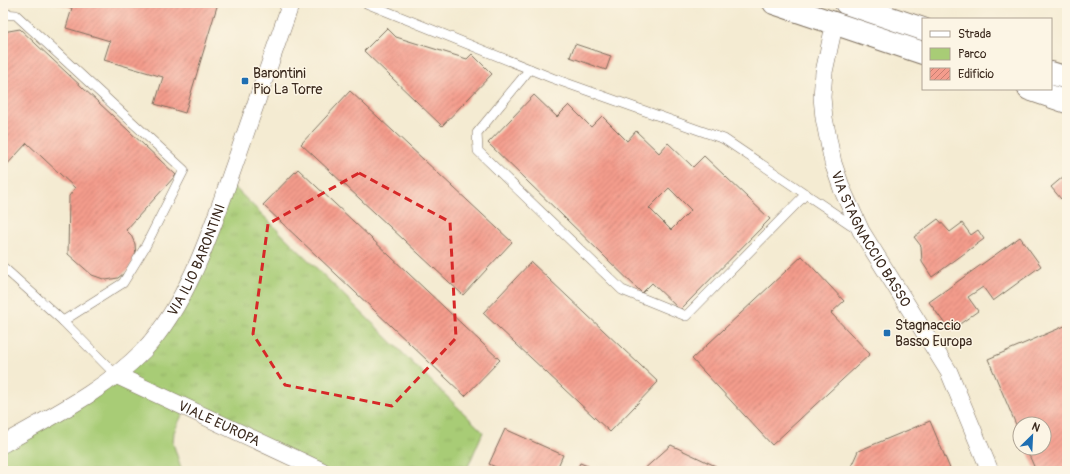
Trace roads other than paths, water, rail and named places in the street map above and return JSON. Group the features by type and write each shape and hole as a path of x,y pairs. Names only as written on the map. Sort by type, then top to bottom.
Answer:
{"highway":[{"path":"774,3 922,53"},
{"path":"846,3 922,29"},
{"path":"1052,73 1067,78"},
{"path":"1032,90 1067,102"}],"street":[{"name":"VIA ILIO BARONTINI","path":"3,444 89,394 116,374 144,349 165,323 181,297 198,263 291,3"},
{"name":"VIA STAGNACCIO BASSO","path":"832,35 824,72 822,97 824,118 833,163 842,189 861,231 949,372 990,471"},
{"name":"VIALE EUROPA","path":"116,374 322,471"}],"lane":[{"path":"366,3 530,69 724,139 861,231"},
{"path":"3,14 16,15 184,170 145,247 123,283 63,321"},
{"path":"530,69 477,133 478,151 622,290 686,316 806,194"},
{"path":"3,267 63,321 116,374"}],"place":[{"name":"Barontini Pio La Torre","path":"245,81"},
{"name":"Stagnaccio Basso Europa","path":"887,333"}]}
